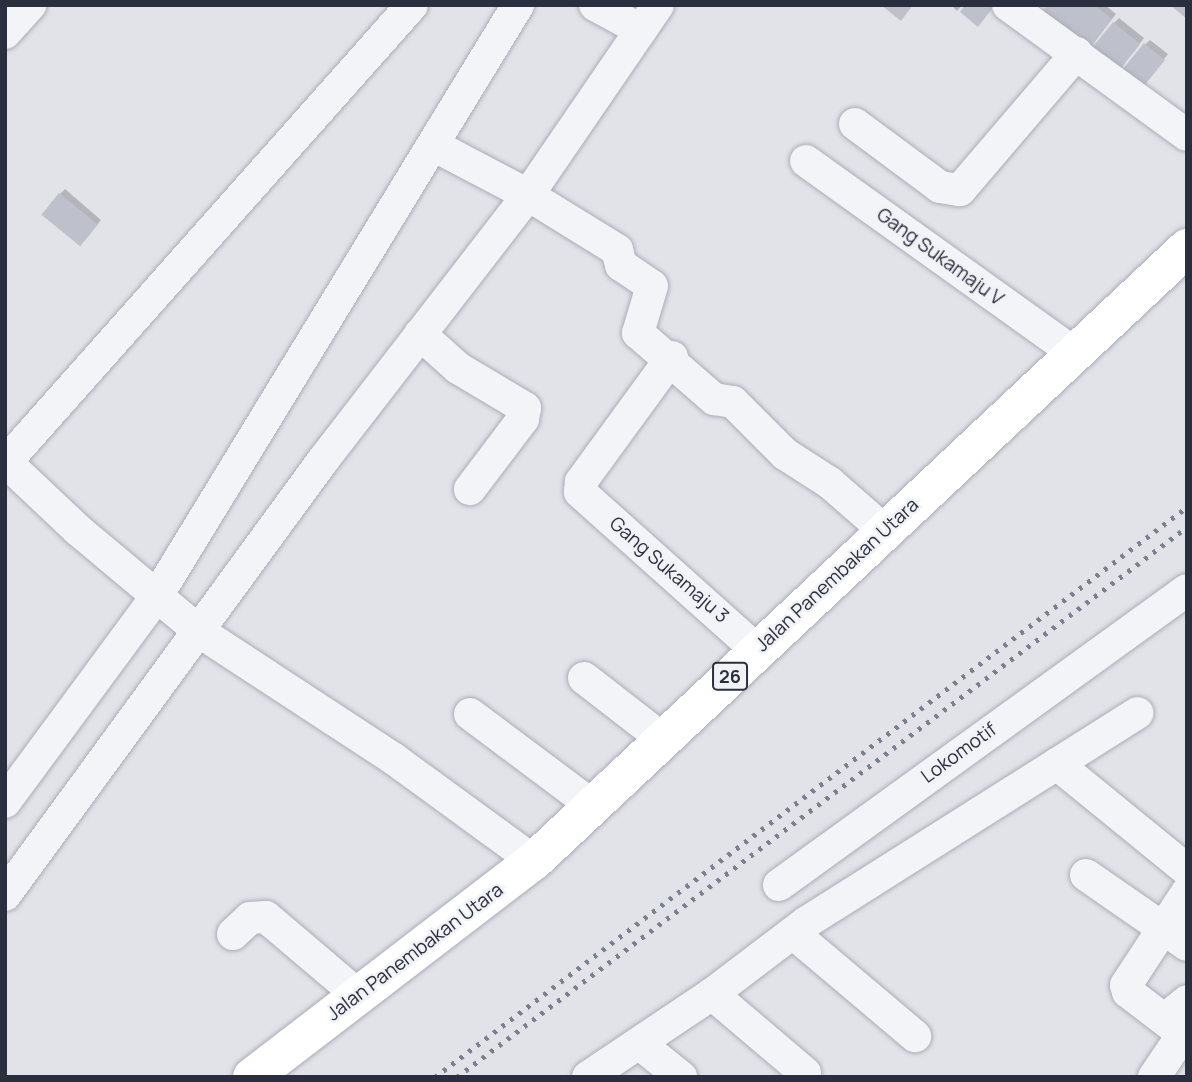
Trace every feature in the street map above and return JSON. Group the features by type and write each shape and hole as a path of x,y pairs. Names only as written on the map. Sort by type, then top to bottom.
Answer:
{"main road":[{"name":"Jalan Panembakan Utara","path":"252,1077 534,861 1073,352 1187,248"}],"street":[{"path":"5,33 30,5"},
{"path":"412,5 6,462 200,632 394,759 534,861"},
{"path":"5,802 158,596 435,146 518,5"},
{"path":"5,895 420,334 528,195 650,18 595,5"},
{"path":"1008,5 1187,135"},
{"path":"855,124 940,187 960,190 1077,53"},
{"path":"435,146 528,195 617,250 621,265 650,283 653,295 638,331 671,357 714,399 733,402 785,454 830,483 885,531"},
{"name":"Gang Sukamaju V","path":"806,161 1073,352"},
{"path":"420,334 458,368 525,408 523,419 470,489"},
{"name":"Gang Sukamaju 3","path":"671,357 581,482 580,492 757,650"},
{"name":"Lokomotif","path":"779,885 1187,590"},
{"path":"584,678 664,740"},
{"path":"588,1077 712,994 800,928 1137,713"},
{"path":"470,714 593,806"},
{"path":"1057,764 1187,870"},
{"path":"1086,875 1175,936"},
{"path":"1154,1077 1183,1039 1176,1010 1126,988 1175,936 1187,892"},
{"path":"233,934 250,919 266,917 359,996"},
{"path":"800,928 915,1036"},
{"path":"712,994 805,1073"},
{"path":"640,1044 681,1077"}],"building":[{"path":"881,5 913,5 901,21"},
{"path":"965,5 995,5 978,27 960,12"},
{"path":"1047,5 1094,5 1112,19 1086,54 1038,17"},
{"path":"1170,5 1187,5 1187,19"},
{"path":"1113,22 1140,44 1114,76 1087,54"},
{"path":"1144,43 1165,60 1143,87 1122,70"},
{"path":"59,193 98,224 80,246 41,215"}],"railway":[{"path":"435,1077 1187,507"},
{"path":"457,1077 1187,527"}]}
